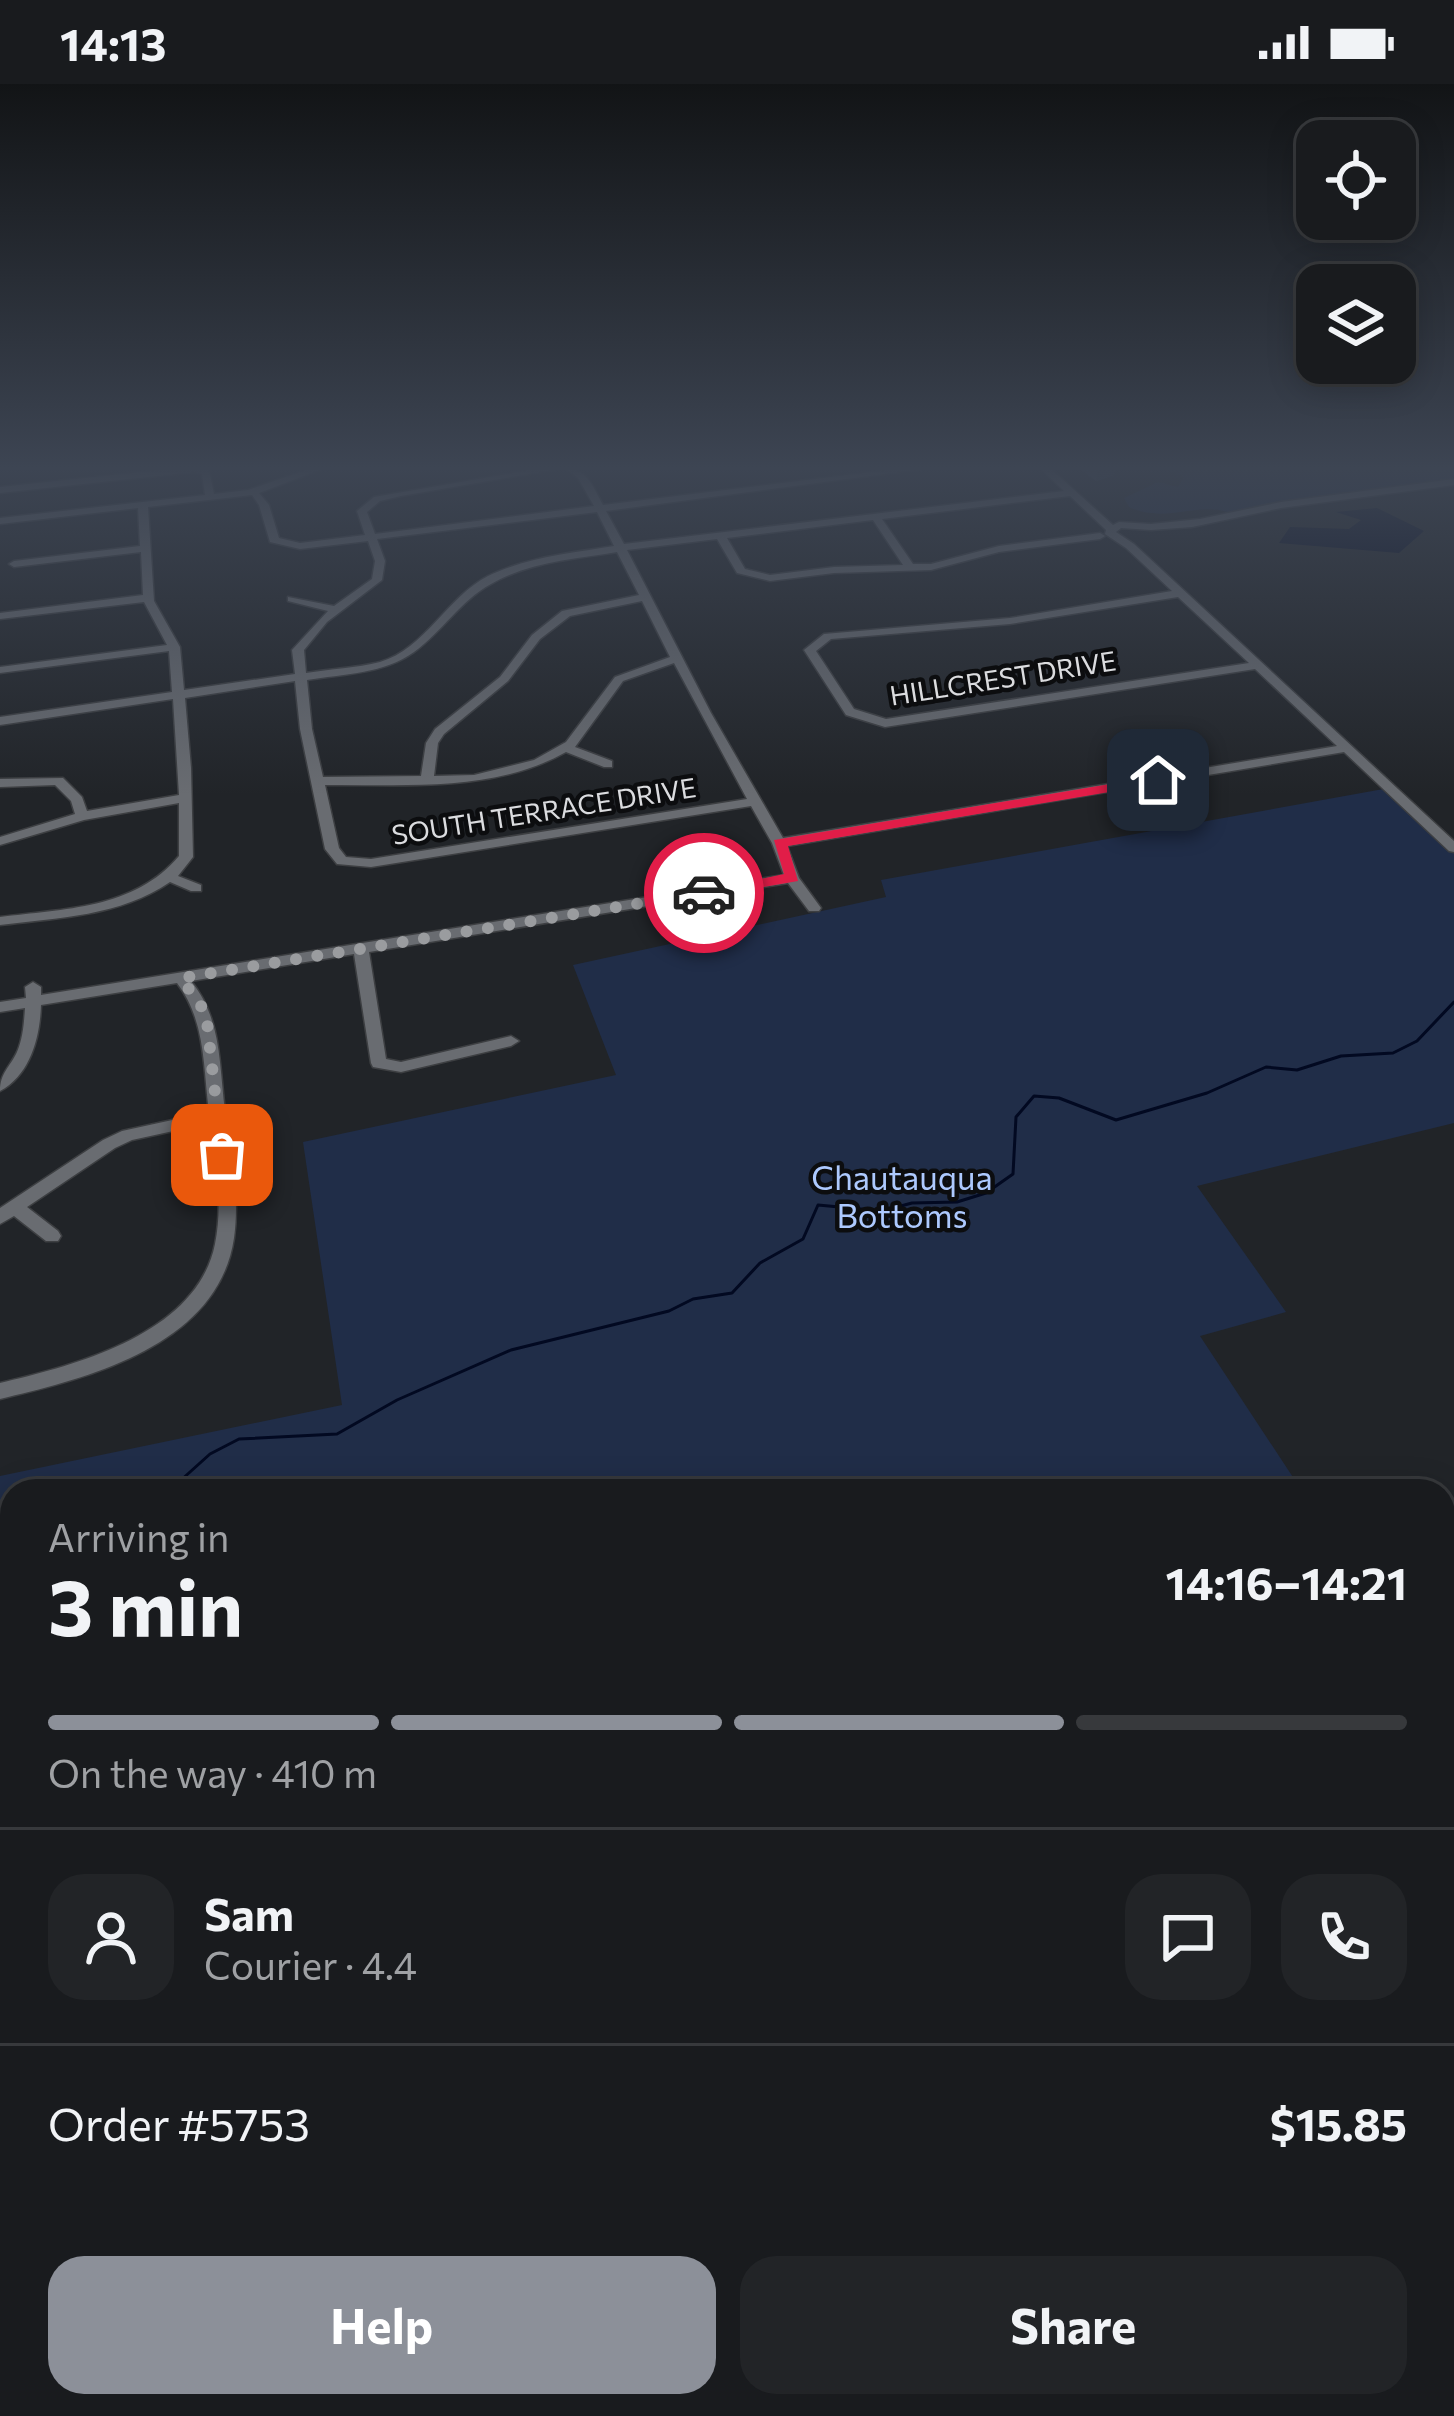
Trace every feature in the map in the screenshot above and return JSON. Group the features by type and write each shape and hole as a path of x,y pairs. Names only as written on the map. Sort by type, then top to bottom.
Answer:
{"street":[{"path":"0,921 101,905 169,877 184,861 186,798 174,647 148,598 147,578"},
{"path":"377,578 298,650 306,729 320,781 501,775 567,748 620,678 678,658"},
{"path":"0,721 368,669 402,658 494,578"},
{"path":"636,578 779,843 792,878 814,908"},
{"path":"1164,578 1454,848"},
{"name":"HILLCREST DRIVE","path":"1180,593 1034,618 828,636 810,650 850,712 885,723 1258,665"},
{"path":"427,780 432,743 439,732 504,679 552,623 585,607 646,597"},
{"path":"0,616 148,598"},
{"path":"292,599 337,610"},
{"path":"0,670 174,647"},
{"path":"567,748 608,764"},
{"path":"779,843 1346,748"},
{"path":"0,783 58,781 77,800 82,816"},
{"name":"SOUTH TERRACE DRIVE","path":"320,781 329,845 342,861 371,863 753,802"},
{"path":"0,842 82,816 186,798"},
{"path":"169,877 196,888"},
{"path":"0,1007 34,994 181,978 792,878"},
{"path":"361,950 379,1063 401,1067 511,1041"},
{"path":"0,1391 58,1378 121,1355 174,1318 200,1293 219,1264 225,1237 206,1013 181,978"},
{"path":"0,1085 26,1053 36,1023 34,994"},
{"path":"52,1236 8,1213 76,1163 128,1135 218,1115"}],"green space":[{"name":"Chautauqua Bottoms","path":"1389,788 1454,848 1454,1123 1197,1186 1286,1312 1200,1336 1294,1479 0,1479 342,1405 303,1142 616,1075 573,965 886,897 881,880"}],"waterway":[{"path":"182,1479 210,1454 239,1439 337,1434 397,1400 511,1350 669,1311 693,1299 732,1293 760,1263 803,1239 818,1205 882,1211 912,1203 957,1202 986,1193 1013,1174 1016,1117 1034,1096 1059,1098 1116,1120 1207,1093 1266,1067 1297,1070 1341,1056 1393,1053 1417,1041 1454,1002"}],"way so far":[{"path":"222,1155 206,1013 181,978 704,893"}],"route":[{"path":"704,893 792,878 779,843 1158,780"}]}
